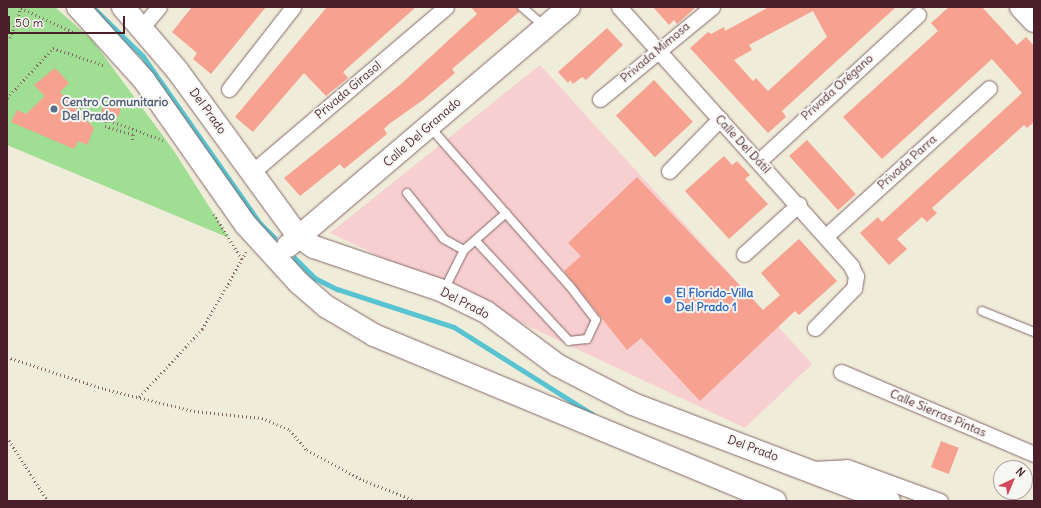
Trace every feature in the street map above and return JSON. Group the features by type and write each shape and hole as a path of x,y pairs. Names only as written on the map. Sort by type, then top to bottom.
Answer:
{"main road":[{"path":"78,7 144,80 256,236 274,257 327,307 374,335 775,501"},
{"name":"Del Prado","path":"122,7 142,27 212,115 251,173 299,237 336,257 443,291 486,312 557,365 591,384 633,404 812,469 889,501"},
{"name":"Calle Del Granado","path":"274,257 429,126 544,26 569,7"},
{"path":"1021,7 1034,21"}],"street":[{"path":"142,27 159,7"},
{"path":"229,89 293,7"},
{"name":"Privada Girasol","path":"251,173 446,7"},
{"name":"Calle Del Dátil","path":"619,7 799,204 826,236 856,276 854,288 815,328"},
{"name":"Privada Mimosa","path":"600,99 657,50 712,7"},
{"name":"Privada Orégano","path":"759,161 918,15"},
{"name":"Privada Parra","path":"826,236 989,88"},
{"path":"669,171 720,119"},
{"path":"744,254 799,204"},
{"name":"Calle Sierras Pintas","path":"841,372 1034,454"},
{"path":"812,469 847,467 940,501"}],"lane":[{"path":"522,7 544,26"},
{"path":"429,126 506,213 596,320 587,339 569,341 477,242"},
{"path":"407,193 444,238 464,250"},
{"path":"443,291 464,250 477,242 506,213"},
{"path":"982,311 1034,332"}],"path":[{"path":"10,38 21,8 79,34"},
{"path":"7,98 53,48 109,67 111,65 107,59"},
{"path":"76,108 167,142 162,135"},
{"path":"107,120 105,126 134,135 132,142"},
{"path":"139,397 202,329 256,236"},
{"path":"7,357 139,397 194,411 262,418 290,430 308,450 363,480 416,501"},
{"path":"7,437 48,501"}],"shaded area":[{"path":"540,65 812,364 745,428 330,233"}],"green space":[{"path":"7,7 55,7 93,41 174,151 229,238 7,145"}],"building":[{"path":"192,7 266,7 211,74 193,59 197,53 172,32"},
{"path":"327,7 416,7 343,72 348,78 326,96 304,73 253,132 235,117"},
{"path":"471,7 517,7 519,12 452,69 455,73 423,100 389,124 384,129 387,134 344,169 340,164 300,196 284,178 401,84 477,14"},
{"path":"653,7 696,7 677,24 674,20 669,25"},
{"path":"769,7 896,7 782,111 786,117 768,133 690,48 708,32 711,34 724,27 725,31","holes":["813,11 827,37 768,91 756,78 753,81 734,60 752,50 749,45"]},
{"path":"949,7 982,7 1017,45 1026,37 1034,46 1034,122 1027,128 1024,125 932,208 937,213 927,222 922,217 897,239 907,249 889,265 860,233 878,217 882,222 1022,93 992,59 882,159 843,117 938,31 931,23"},
{"path":"607,28 623,45 586,80 582,77 573,84 570,80 568,83 558,72"},
{"name":"Centro Comunitario Del Prado","path":"55,68 69,83 60,92 94,128 87,145 78,141 74,149 11,122 17,110 26,114 45,96 34,85"},
{"path":"654,80 693,122 655,157 616,115"},
{"path":"111,102 117,105 120,111 117,117 111,120 105,117 102,111 105,105"},
{"path":"807,140 856,194 838,210 789,156"},
{"path":"724,156 732,165 737,161 750,175 745,179 768,204 729,239 685,191"},
{"name":"El Florido-Villa Del Prado 1","path":"637,177 763,310 780,295 761,273 799,239 837,281 799,315 795,311 700,401 641,338 627,350 564,271 581,256 568,243"},
{"path":"941,441 959,448 949,474 931,467"}],"waterway":[{"path":"93,7 143,56 260,223 275,238"},
{"path":"295,258 315,278 337,289 454,327 592,414"}],"place":[{"name":"Centro Comunitario Del Prado","path":"54,109"},
{"name":"El Florido-Villa Del Prado 1","path":"668,300"}]}
